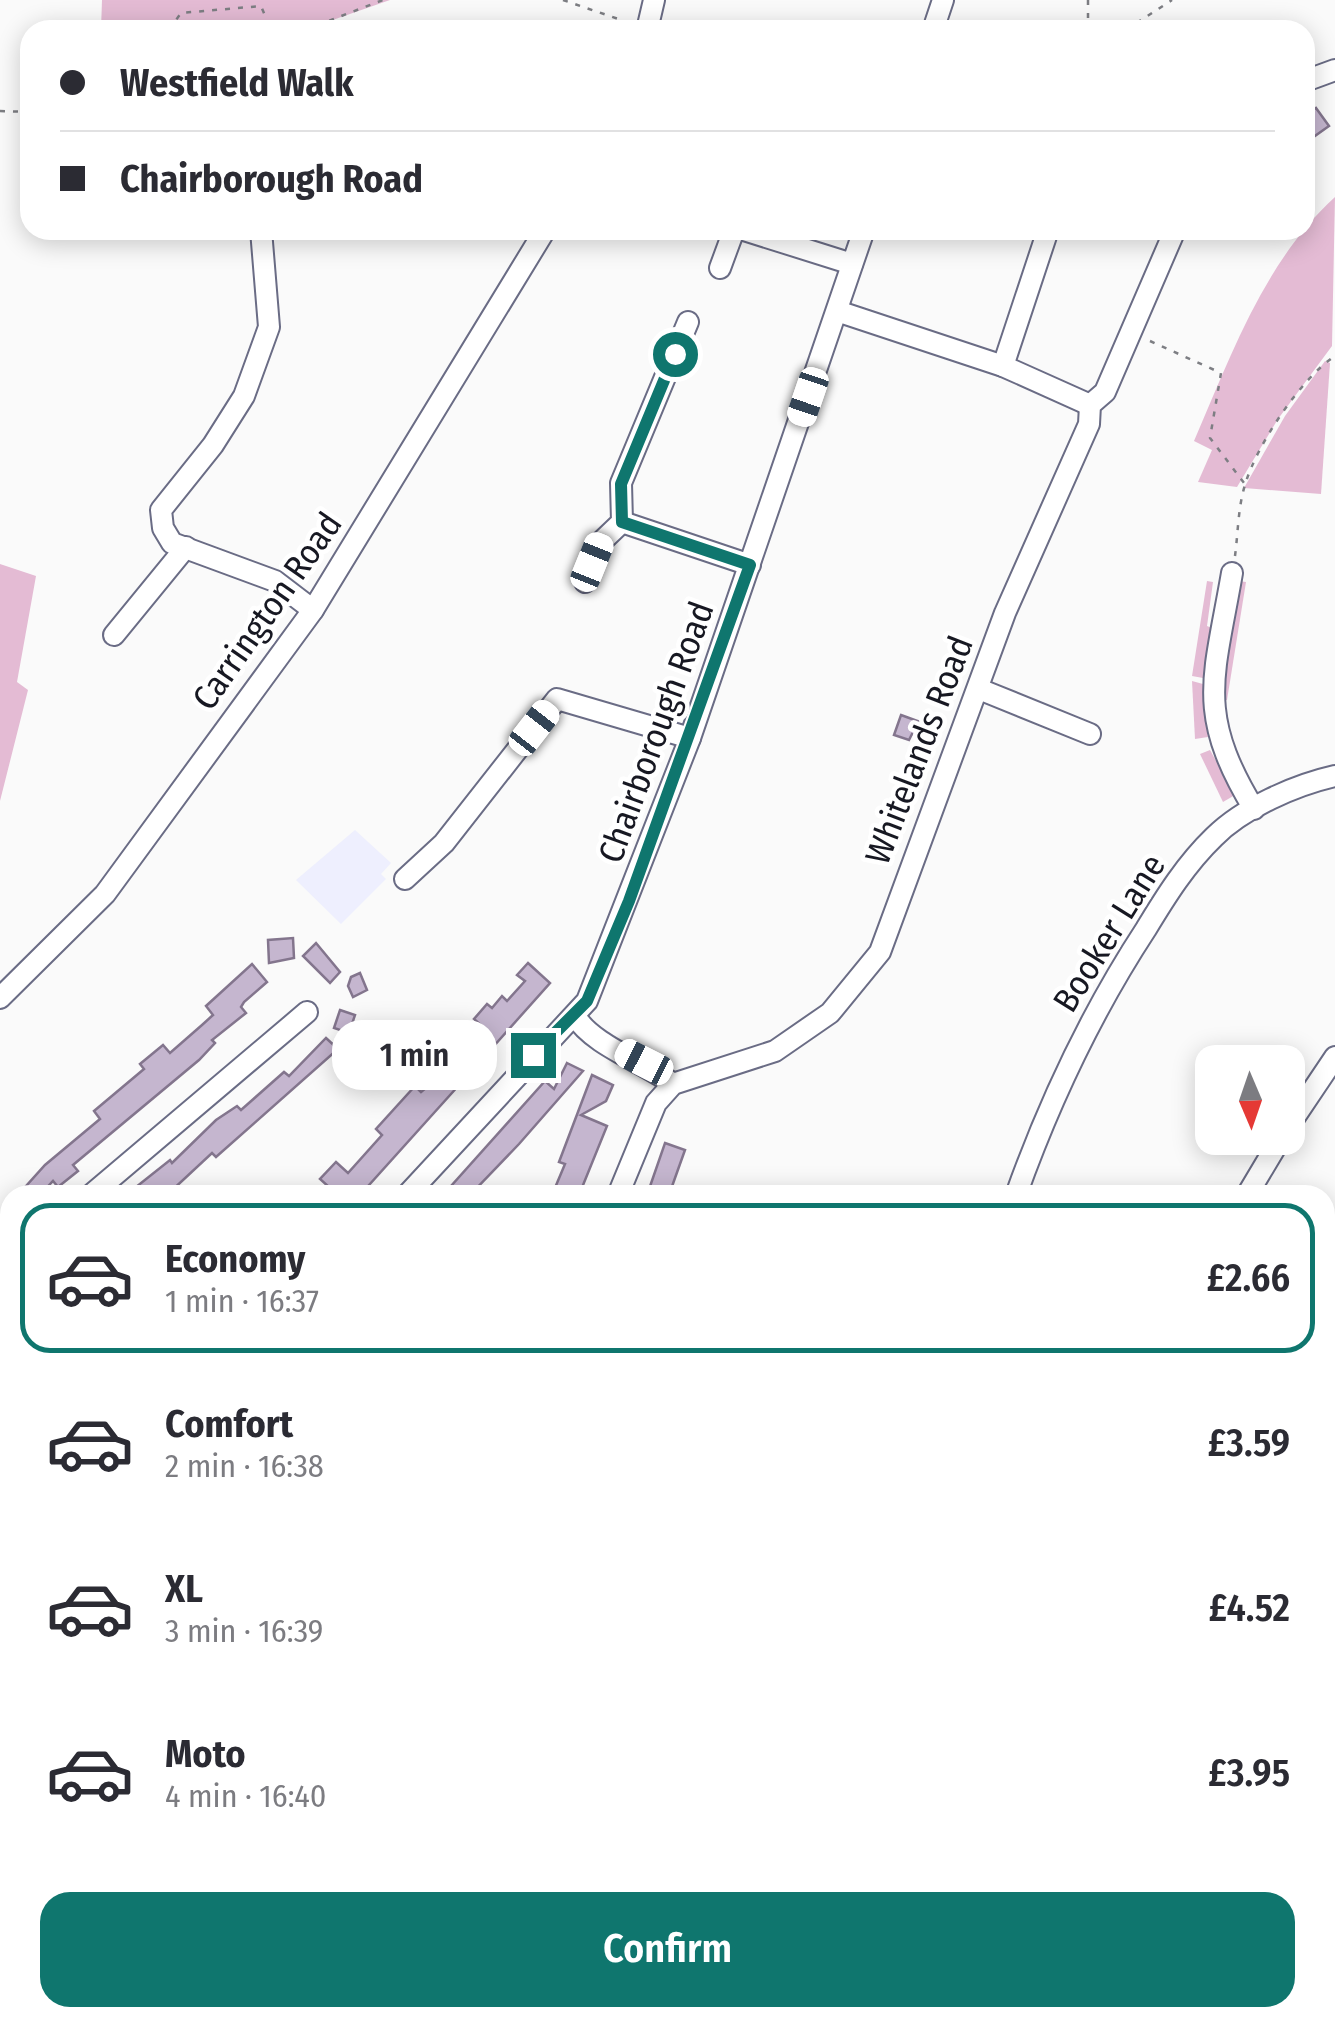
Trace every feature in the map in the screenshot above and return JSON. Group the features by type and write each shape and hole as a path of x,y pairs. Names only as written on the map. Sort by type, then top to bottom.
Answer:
{"street":[{"path":"262,240 269,328 244,396 213,445 161,510 163,528 172,543 275,581 312,610"},
{"name":"Carrington Road","path":"0,998 105,894 312,610 539,240"},
{"path":"720,268 730,240"},
{"path":"776,240 852,264"},
{"name":"Chairborough Road","path":"417,1185 587,1001 690,738 860,240"},
{"path":"1003,366 1045,240"},
{"name":"Whitelands Road","path":"673,1084 775,1051 830,1013 880,952 1005,613 1089,424 1090,405 1105,392 1171,240"},
{"path":"837,311 1003,366 1090,405"},
{"path":"584,582 600,543 622,522 621,484 688,322"},
{"path":"622,522 750,565"},
{"path":"114,635 186,547"},
{"path":"1232,573 1214,676 1212,718 1230,770 1254,809"},
{"path":"979,690 1090,734"},
{"path":"405,879 444,843 557,699 690,738"},
{"name":"Booker Lane","path":"1020,1185 1049,1105 1103,996 1180,874 1216,834 1254,809 1335,776"},
{"path":"103,1185 307,1012"},
{"path":"576,1016 585,1032 644,1062 673,1084 656,1103 622,1185"},
{"path":"1305,1102 1335,1057"},
{"path":"1254,1185 1271,1155"}],"path":[{"path":"176,20 181,13 261,6 268,0"},
{"path":"332,20 383,0"},
{"path":"563,0 621,20"},
{"path":"1141,20 1172,0"},
{"path":"261,6 267,20"},
{"path":"1130,333 1221,373 1210,438 1245,484"},
{"path":"1232,573 1245,484 1276,424 1315,370 1335,356"}],"shaded area":[{"path":"102,0 390,0 333,20 101,20"},
{"path":"1335,197 1332,346 1278,419 1237,487 1198,482 1212,450 1194,441 1237,342 1270,279 1296,240 1315,240 1315,217"},
{"path":"1325,361 1330,363 1321,494 1244,488 1285,416"},
{"path":"0,564 36,576 17,682 28,690 0,801"},
{"path":"1207,581 1213,582 1207,626 1212,628 1203,678 1192,676"},
{"path":"1239,581 1246,582 1227,700 1217,702"},
{"path":"1192,681 1203,684 1208,737 1195,739"},
{"path":"1210,750 1235,795 1223,802 1200,754"},
{"path":"355,830 391,863 381,874 386,879 341,924 296,880"}],"building":[{"path":"1315,109 1329,126 1315,136"},
{"path":"901,715 923,723 918,736 912,734 909,740 894,735"},
{"path":"293,938 294,958 269,963 268,940"},
{"path":"316,943 340,972 330,983 303,956"},
{"path":"528,963 550,983 369,1185 327,1185 320,1179 336,1162 348,1173 382,1135 376,1129 415,1086 421,1092 433,1082 483,1027 474,1019 487,1004 492,1008 502,996 507,1001 525,981 517,975"},
{"path":"252,964 267,982 244,1002 241,1007 246,1013 212,1040 215,1043 199,1060 73,1165 78,1171 60,1185 53,1181 49,1185 27,1185 100,1119 94,1111 144,1069 140,1064 163,1045 170,1053 213,1015 206,1006"},
{"path":"360,973 367,990 353,997 348,986 351,977"},
{"path":"340,1010 355,1015 349,1033 334,1028"},
{"path":"326,1038 338,1049 216,1157 212,1153 178,1185 139,1185 170,1160 172,1163 216,1120 237,1106 241,1110 284,1072 289,1076"},
{"path":"567,1063 583,1071 480,1185 452,1185 545,1081 554,1089"},
{"path":"592,1075 613,1085 606,1101 581,1115 607,1126 583,1185 556,1185 565,1164 559,1162"},
{"path":"665,1143 685,1150 673,1185 650,1185"}],"route":[{"path":"533,1055 587,1001 690,738 750,565 622,522 621,484 675,354"}]}
